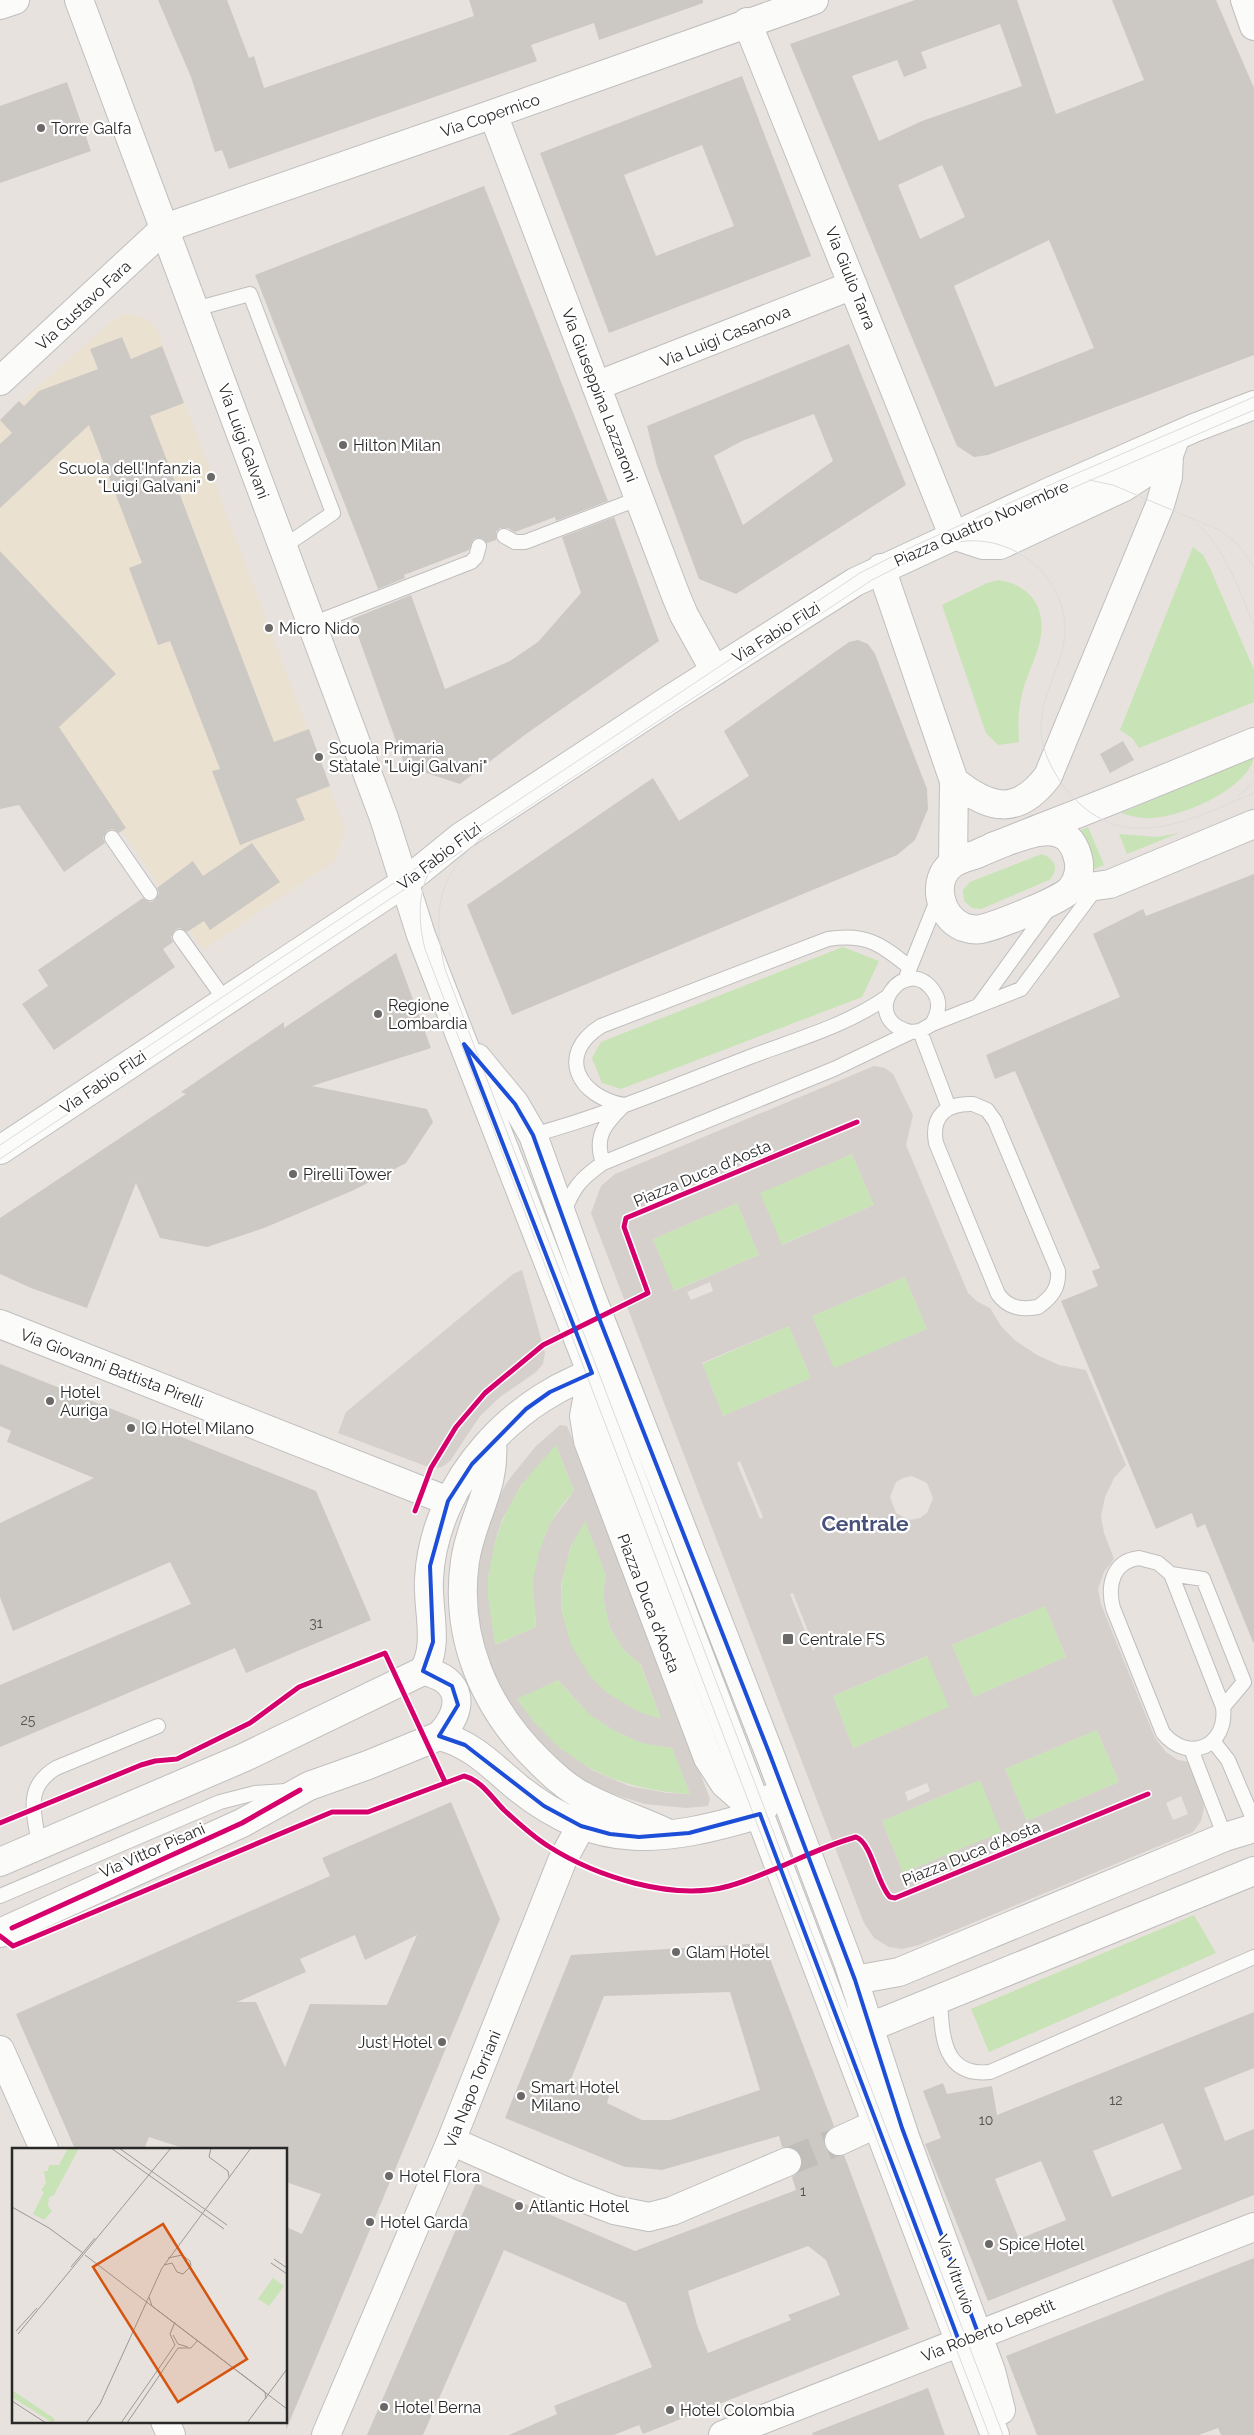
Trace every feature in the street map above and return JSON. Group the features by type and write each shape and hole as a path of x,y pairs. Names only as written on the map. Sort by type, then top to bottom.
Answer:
{"street":[{"path":"0,5 15,0"},
{"name":"Via Luigi Galvani","path":"79,0 384,818 404,883"},
{"name":"Via Copernico","path":"165,228 814,0"},
{"path":"1245,0 1254,26"},
{"name":"Via Giulio Tarra","path":"747,22 953,535"},
{"name":"Via Giuseppina Lazzaroni","path":"493,114 684,615 715,671"},
{"name":"Via Gustavo Fara","path":"0,381 165,228"},
{"name":"Via Luigi Casanova","path":"596,386 853,285"},
{"name":"Piazza Quattro Novembre","path":"940,895 943,877 953,863 954,780 882,568 1094,473 1254,406"},
{"path":"953,535 983,545 1000,545 1124,487 1156,466 1174,440"},
{"path":"954,780 979,797 1003,804 1013,804 1030,796 1048,776 1160,505 1168,478 1174,440"},
{"name":"Via Fabio Filzi","path":"0,1150 404,883 449,845 715,671 855,582 882,568"},
{"path":"953,863 1254,742"},
{"path":"940,895 944,909 950,919 961,926 976,929 988,927 1076,891 1123,879 1254,824"},
{"path":"992,847 1044,830 1060,834 1076,850 1080,864 1076,891"},
{"path":"404,883 422,935 592,1373"},
{"path":"464,1044 506,1092 533,1135 618,1366 780,1781 855,1980 870,2025 888,2119 839,2141"},
{"path":"504,1145 533,1135"},
{"name":"Via Giovanni Battista Pirelli","path":"0,1324 448,1501"},
{"path":"0,1862 237,1761 411,1677 429,1663 433,1642 428,1603 430,1566 448,1501 472,1464 492,1440 537,1400 564,1384 592,1373 618,1366"},
{"name":"Piazza Duca d'Aosta","path":"592,1373 584,1416 588,1441 701,1740 717,1775 760,1814 839,2021 888,2119"},
{"path":"492,1440 493,1463 490,1486 472,1532 464,1568 465,1621 472,1654 481,1679 497,1711 515,1737 565,1784 589,1799 671,1835"},
{"path":"411,1677 443,1678 452,1686 458,1699 454,1716 432,1738"},
{"path":"432,1738 465,1745 530,1797 582,1826 624,1836 671,1835 714,1828 760,1814 780,1781"},
{"name":"Via Vittor Pisani","path":"0,1934 242,1823 300,1790 432,1738"},
{"name":"Via Napo Torriani","path":"326,2435 451,2141 562,1860 582,1826"},
{"path":"855,1980 899,1972 1225,1837 1254,1828"},
{"path":"839,2021 870,2025 940,1999 1254,1872"},
{"path":"0,2050 44,2148"},
{"name":"Via Vitruvio","path":"888,2119 969,2337 995,2435"},
{"path":"451,2141 570,2194 614,2210 640,2216 657,2216 672,2211 787,2162"},
{"name":"Via Roberto Lepetit","path":"723,2435 1254,2226"},
{"name":"Via Vitruvio","path":"969,2337 994,2381 1004,2435"},
{"path":"165,2422 171,2435"}],"lane":[{"path":"195,309 250,294 333,513 283,548"},
{"path":"504,536 515,542 525,542 640,498"},
{"path":"312,624 471,562 476,558 479,546"},
{"path":"112,838 150,893"},
{"path":"978,1006 1076,891"},
{"path":"562,1218 576,1185 588,1173 603,1163 834,1069 921,1029 1022,989 1076,891"},
{"path":"533,1135 624,1105 859,1014 887,997 907,973 940,895"},
{"path":"180,936 225,1000"},
{"path":"624,1105 602,1099 594,1094 586,1087 578,1068 579,1048 584,1040 600,1026 828,939 854,938 883,945 907,973 930,986 937,996 939,1005 937,1016 921,1029 902,1030 888,1018 886,1009 887,997"},
{"path":"921,1029 948,1108"},
{"path":"973,1104 987,1110 995,1121 1058,1270 1059,1280 1056,1290 1038,1307 1014,1308 1004,1302 998,1294 936,1143 934,1131 936,1122 948,1108 956,1105 973,1104"},
{"path":"603,1163 598,1146 600,1138 608,1121 624,1105"},
{"path":"1130,1559 1149,1559 1166,1568 1171,1574 1223,1707 1224,1724 1213,1741 1204,1747 1191,1749 1175,1744 1163,1733 1137,1672 1110,1597 1115,1571 1130,1559"},
{"path":"1171,1574 1203,1579 1244,1682 1223,1707"},
{"path":"38,1846 34,1792 46,1774 56,1768 158,1726"},
{"path":"1213,1741 1228,1760 1254,1821"},
{"path":"1191,1749 1225,1837"},
{"name":"Via Vittor Pisani","path":"0,1896 220,1802 255,1793 300,1790"},
{"path":"940,1999 944,2040 952,2059 971,2072 990,2072 1254,1957"}],"highlighted area":[{"path":"464,1044 515,1104 533,1135 599,1318 770,1755 855,1980 902,2128 978,2333 959,2341 760,1814 689,1833 639,1837 610,1834 581,1826 544,1806 465,1745 439,1736 458,1705 452,1686 423,1671 433,1642 430,1566 448,1501 472,1464 526,1409 550,1392 592,1373"}],"shaded area":[{"path":"133,314 150,321 157,330 345,828 335,861 203,950 122,831 125,828 9,651 0,641 0,420 114,319 123,315"},
{"path":"874,1066 885,1068 893,1074 913,1115 906,1145 968,1293 978,1302 990,1308 1001,1326 1016,1341 1037,1355 1059,1365 1086,1370 1126,1465 1114,1478 1105,1497 1101,1516 1104,1533 1114,1559 1104,1572 1098,1589 1101,1604 1155,1738 1166,1752 1178,1760 1190,1762 1201,1791 1204,1808 1201,1821 1193,1832 919,1945 902,1949 889,1947 874,1938 864,1923 591,1213 601,1186 615,1174","holes":["852,1154 874,1205 782,1245 760,1193","737,1203 759,1255 674,1291 653,1239","905,1277 927,1329 834,1368 812,1316","710,1282 713,1291 691,1300 687,1292","789,1326 811,1378 723,1416 702,1363","740,1461 763,1517 760,1519 737,1463","912,1476 927,1483 933,1498 927,1513 920,1518 910,1520 896,1513 890,1497 896,1482","793,1593 815,1649 813,1651 790,1594","1045,1606 1066,1657 974,1697 952,1645","927,1656 949,1707 853,1748 833,1696","1097,1730 1119,1782 1027,1821 1005,1769","980,1780 1001,1832 903,1873 882,1821","927,1783 930,1791 908,1801 905,1792","1181,1796 1188,1814 1173,1820 1166,1803"]},
{"path":"522,1270 545,1353 543,1364 536,1372 500,1397 480,1416 450,1461 442,1467 431,1468 338,1433 346,1412 513,1274"},
{"path":"560,1425 567,1426 710,1799 708,1806 686,1808 645,1804 606,1792 587,1783 553,1760 500,1697 475,1618 478,1555 499,1496 510,1478 536,1446","holes":["556,1445 574,1491 550,1523 539,1552 533,1581 536,1627 495,1645 488,1597 488,1577 496,1538 502,1520 521,1485","585,1521 606,1575 603,1596 610,1628 623,1649 641,1665 661,1719 639,1712 607,1693 590,1676 571,1645 561,1609 561,1584 570,1548","558,1680 590,1715 615,1731 642,1743 672,1748 690,1794 667,1793 629,1786 594,1771 561,1749 534,1722 517,1699"]}],"green space":[{"path":"1193,547 1203,555 1210,568 1254,670 1254,702 1139,748 1132,738 1120,730"},
{"path":"998,580 1011,583 1029,594 1040,612 1041,635 1021,699 1018,720 1019,742 998,745 986,733 942,605 987,583"},
{"path":"1254,757 1249,769 1239,780 1226,791 1195,807 1179,813 1151,818 1140,818 1121,813"},
{"path":"1088,827 1104,865 1090,871 1075,833"},
{"path":"1179,833 1127,854 1119,834 1158,837"},
{"path":"1042,854 1050,859 1054,865 1054,872 1049,880 981,909 972,908 964,901 963,890 970,882"},
{"path":"843,947 879,961 862,997 621,1089 602,1083 592,1058 601,1042"},
{"path":"852,1154 874,1205 781,1245 759,1193"},
{"path":"737,1203 759,1255 673,1291 653,1239"},
{"path":"905,1277 927,1329 834,1369 812,1316"},
{"path":"789,1326 811,1378 723,1416 702,1364"},
{"path":"556,1445 574,1491 561,1506 547,1530 542,1544 536,1595 536,1627 494,1645 489,1617 488,1590 490,1563 497,1536 507,1511 520,1487"},
{"path":"585,1520 606,1575 603,1596 610,1628 623,1649 640,1664 661,1719 629,1707 602,1690 582,1667 569,1641 562,1612 562,1581 570,1550"},
{"path":"1045,1606 1066,1657 974,1697 952,1645"},
{"path":"928,1656 950,1707 853,1748 833,1696"},
{"path":"558,1680 583,1707 608,1726 637,1740 672,1748 690,1794 663,1791 613,1779 570,1755 550,1739 517,1698"},
{"path":"1097,1730 1119,1782 1027,1821 1005,1769"},
{"path":"980,1780 1002,1832 903,1873 882,1821"},
{"path":"1194,1915 1216,1953 989,2052 971,2009"}],"building":[{"path":"158,0 227,0 249,58 254,56 264,88 474,16 469,0 703,0 703,3 599,40 594,23 531,45 537,61 229,169 222,150 215,152 191,77"},
{"path":"915,0 1017,0 1056,114 1144,80 1112,0 1216,0 1254,88 1254,355 988,455 974,457 957,446 790,44","holes":["1000,24 1022,86 922,121 879,141 852,76 897,60 904,77 927,68 921,52","942,165 965,217 920,239 898,185","1049,240 1094,348 995,387 954,286"]},
{"path":"742,76 811,256 609,333 540,153","holes":["702,145 734,226 656,256 624,175"]},
{"name":"Torre Galfa","path":"67,82 91,151 0,183 0,106"},
{"path":"484,186 608,501 556,521 555,517 515,532 508,528 500,528 496,532 496,540 487,543 482,538 476,538 473,540 469,550 404,575 405,578 378,589 255,275"},
{"path":"122,337 131,359 162,346 184,403 150,416 274,742 309,729 330,786 296,799 305,820 240,845 212,771 220,769 170,641 158,645 129,568 142,563 89,425 0,508 0,444 12,433 0,420 19,401 24,406 39,391 98,369 90,349"},
{"path":"849,344 906,485 736,594 699,579 657,466 647,426","holes":["814,414 833,461 743,525 714,456 742,441"]},
{"path":"614,517 659,641 526,734 460,784 405,766 352,619 411,595 445,689 510,661 538,642 581,593 562,537"},
{"path":"0,551 116,674 59,727 126,828 119,833 112,829 107,831 103,838 105,843 64,872 19,805 0,809"},
{"path":"858,640 868,644 875,654 927,789 928,809 915,840 897,855 512,1015 467,905 653,778 679,821 749,776 724,731 849,642"},
{"path":"1123,741 1134,760 1110,773 1100,754"},
{"path":"252,843 280,882 210,930 204,921 187,932 180,928 175,930 171,937 173,942 163,949 175,967 54,1050 22,1004 48,986 38,970 143,898 150,902 155,900 159,893 157,888 193,861 203,876"},
{"path":"1254,874 1253,1642 1205,1524 1197,1528 1192,1513 1156,1529 1061,1301 1098,1286 1092,1271 1100,1268 1015,1071 995,1079 986,1055 1120,997 1093,934 1143,909 1146,916"},
{"path":"396,953 431,1048 312,1086 427,1109 433,1122 406,1163 354,1190 264,1228 207,1247 160,1238 136,1183 87,1308 31,1288 0,1274 0,1218 186,1094 181,1092 284,1022 284,1028"},
{"path":"0,1364 316,1491 371,1620 246,1673 235,1648 0,1747 0,1685 191,1604 170,1562 13,1631 0,1597 0,1523 94,1478 7,1442 11,1431 0,1426"},
{"path":"451,1802 500,1919 286,2430 286,2422 288,2422 288,2228 302,2234 321,2194 288,2183 288,2148 183,2148 149,2137 144,2148 75,2148 16,2014 330,1876 322,1858","holes":["355,1935 365,1960 417,1935 387,2005 310,2004 285,2067 256,2002 237,2002 306,1972 300,1959"]},
{"path":"764,1943 834,2126 826,2132 824,2139 825,2147 830,2154 844,2155 909,2329 643,2434 639,2425 614,2435 509,2435 557,2414 554,2406 652,2367 626,2303 504,2250 423,2435 367,2435 476,2183 635,2251 796,2190 792,2177 800,2171 802,2156 796,2149 782,2147 779,2136 662,2170 625,2167 505,2118 571,1955","holes":["730,1992 760,2090 670,2120 642,2120 607,2103 609,2096 571,2079 604,1996","808,2246 826,2260 840,2295 788,2315 791,2320 708,2353 697,2325 688,2291"]},
{"path":"1254,2012 1254,2068 1204,2088 1225,2141 1254,2129 1254,2195 988,2301 925,2144 941,2138 923,2091 943,2083 947,2094 992,2086 997,2115","holes":["1163,2123 1182,2169 1112,2197 1093,2151","1041,2161 1066,2220 1019,2239 995,2179"]},
{"path":"1254,2258 1254,2435 1221,2435 1218,2428 1199,2435 1037,2435 1006,2356"},
{"path":"928,2388 945,2435 813,2435 812,2433"}],"tunnel":[{"path":"787,2162 839,2141"}],"tram line":[{"path":"0,1145 860,573 905,550 1045,487 1254,397"},
{"path":"478,840 872,580 919,556 1254,410"},
{"path":"1089,480 1113,485 1219,530 1238,544 1254,567"},
{"path":"1198,524 1225,559 1254,626"},
{"path":"958,542 980,541 1000,545 1019,553 1036,566 1050,581 1059,600 1064,620 1064,642 1044,704 1041,726 1042,742 1048,758 1065,788 1087,810 1109,823 1132,828 1156,827 1205,814 1254,793"},
{"path":"1238,796 1254,782"},
{"path":"483,837 456,866 447,881 442,896 439,930 445,969 1003,2435"},
{"path":"451,843 432,866 422,892 420,920 425,949 989,2435"},
{"path":"0,1159 462,851"}],"cycle path":[{"path":"415,1511 431,1468 456,1427 485,1393 543,1345 648,1293 624,1227 626,1218 857,1122"},
{"path":"0,1823 141,1765 155,1761 177,1759 250,1723 299,1687 385,1653 445,1782"},
{"path":"0,1936 13,1946 332,1812 368,1812 464,1776 481,1785 504,1810 548,1846 588,1867 635,1883 684,1891 707,1890 729,1886 856,1837 866,1847 885,1891 890,1897 895,1898 1148,1794"},
{"path":"12,1928 242,1823 300,1790"}],"place":[{"name":"Torre Galfa","path":"41,128"},
{"name":"Hilton Milan","path":"343,445"},
{"name":"Scuola dell'Infanzia \"Luigi Galvani\"","path":"211,477"},
{"name":"Micro Nido","path":"269,628"},
{"name":"Scuola Primaria Statale \"Luigi Galvani\"","path":"319,757"},
{"name":"Regione Lombardia","path":"378,1014"},
{"name":"Pirelli Tower","path":"293,1174"},
{"name":"Hotel Auriga","path":"50,1401"},
{"name":"IQ Hotel Milano","path":"131,1428"},
{"name":"Centrale FS","path":"788,1639"},
{"name":"Glam Hotel","path":"676,1952"},
{"name":"Just Hotel","path":"442,2042"},
{"name":"Smart Hotel Milano","path":"521,2096"},
{"name":"Hotel Flora","path":"389,2176"},
{"name":"Atlantic Hotel","path":"519,2206"},
{"name":"Hotel Garda","path":"370,2222"},
{"name":"Spice Hotel","path":"989,2244"},
{"name":"Hotel Berna","path":"384,2407"},
{"name":"Hotel Colombia","path":"670,2410"}],"district":[{"name":"Centrale","path":"865,1524"}]}
